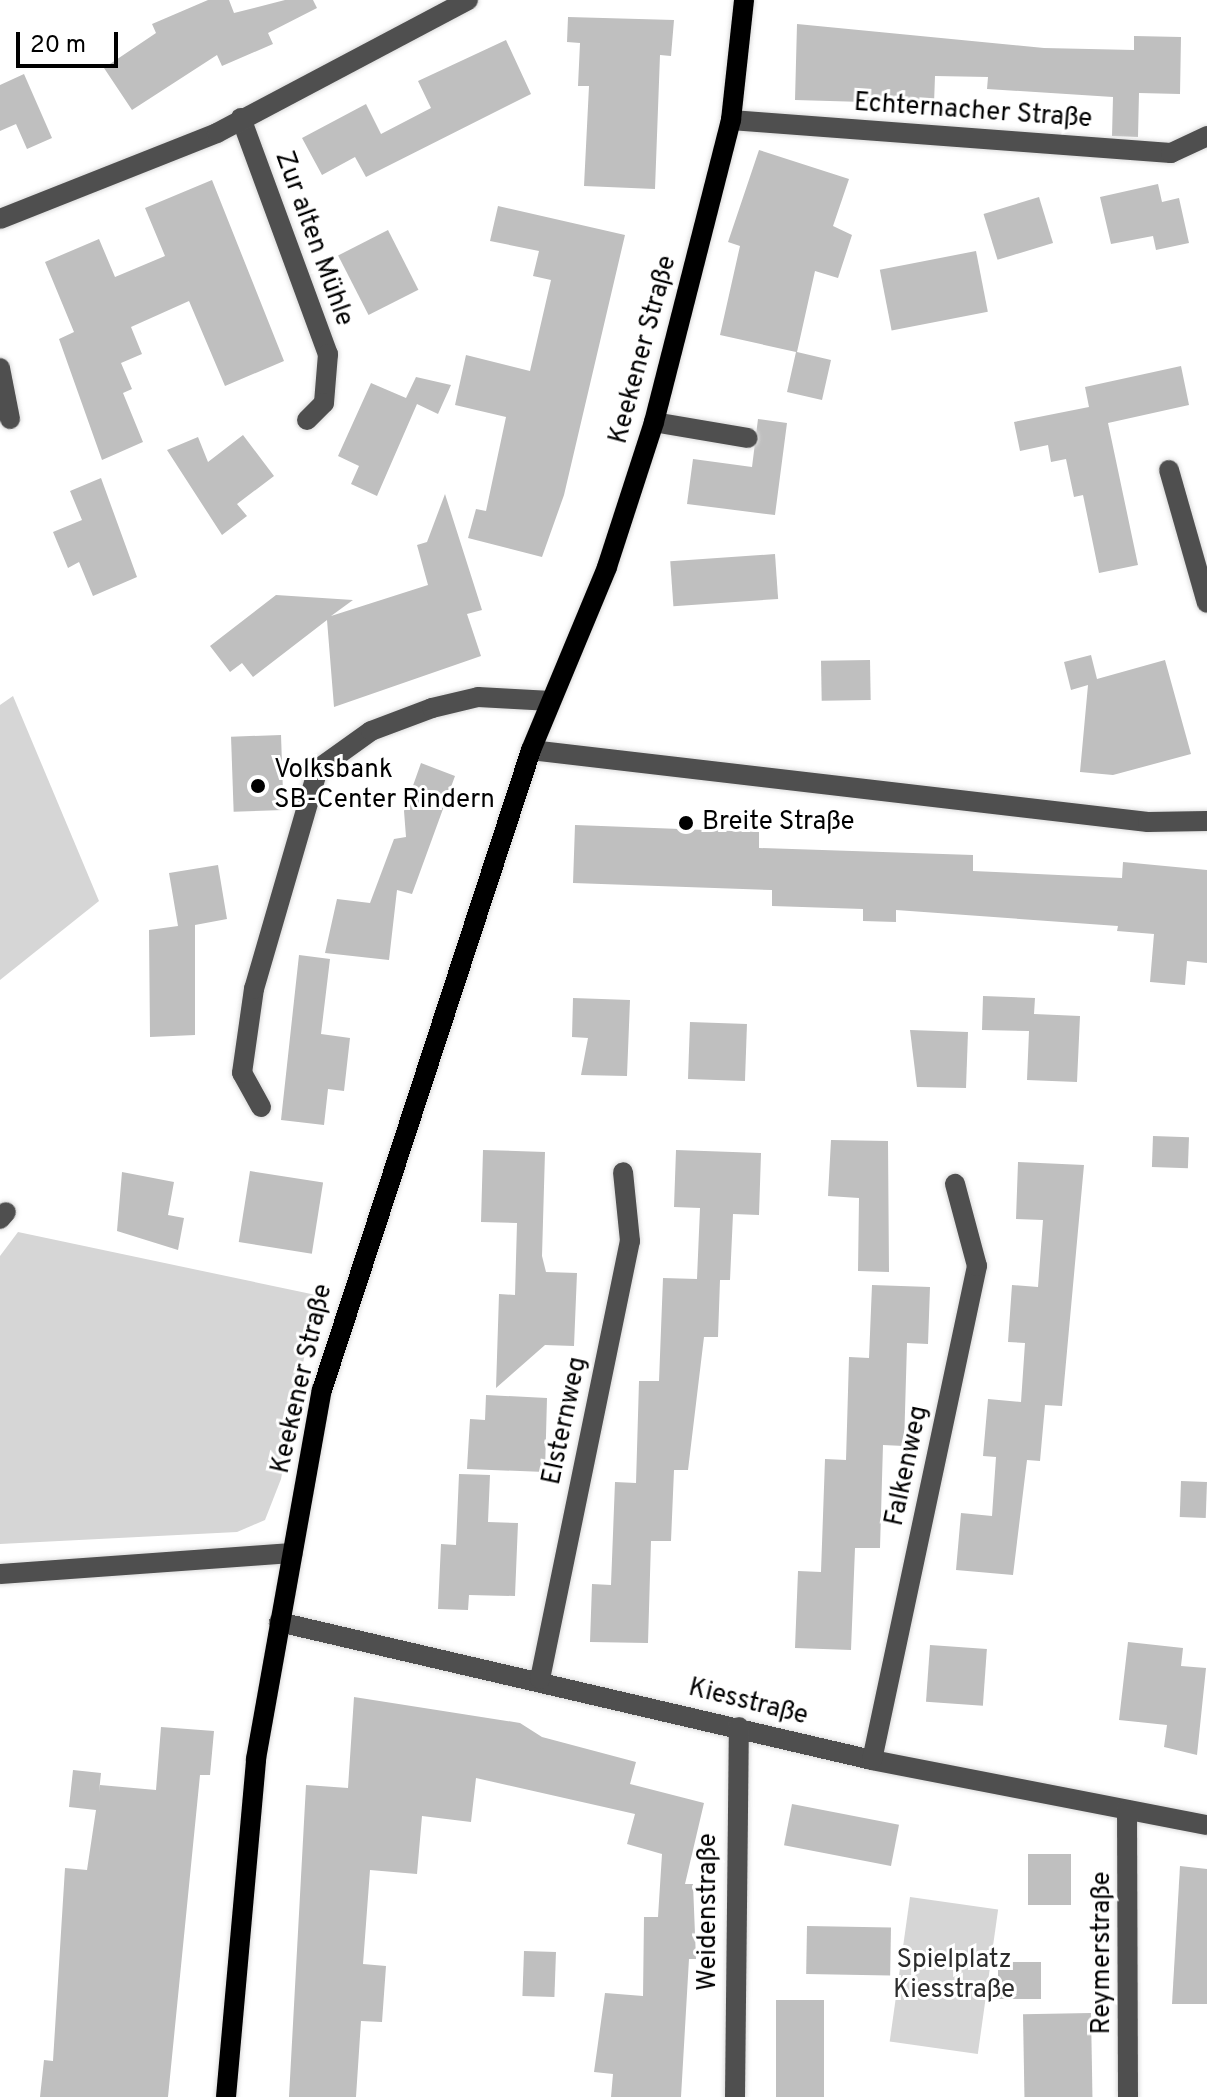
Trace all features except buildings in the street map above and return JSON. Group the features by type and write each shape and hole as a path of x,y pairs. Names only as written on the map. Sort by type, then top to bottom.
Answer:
{"main road":[{"name":"Keekener Straße","path":"226,2097 256,1759 322,1390 353,1278 531,750 607,567 654,422 731,120 744,0"}],"street":[{"path":"0,219 241,118 468,0"},
{"name":"Zur alten Mühle","path":"241,118 328,354 324,403 307,420"},
{"name":"Echternacher Straße","path":"731,120 1171,153 1207,136"},
{"path":"0,368 10,419"},
{"path":"654,422 748,438"},
{"path":"1169,470 1207,603"},
{"path":"261,1107 242,1073 254,989 318,769 371,731 432,708 478,697 551,701"},
{"path":"531,750 1148,822 1207,821"},
{"name":"Elsternweg","path":"540,1679 630,1241 623,1172"},
{"name":"Falkenweg","path":"872,1760 977,1266 955,1184"},
{"path":"0,1574 292,1553"},
{"name":"Kiesstraße","path":"279,1622 540,1679 872,1760 1207,1825"},
{"name":"Weidenstraße","path":"735,2097 739,1727"},
{"name":"Reymerstraße","path":"1127,1810 1128,2097"}],"green space":[{"path":"13,696 99,901 0,980 0,705"},
{"path":"18,1232 316,1295 281,1479 265,1520 237,1532 0,1544 0,1256"},
{"name":"Spielplatz Kiesstraße","path":"910,1897 998,1909 978,2054 890,2042"}],"place":[{"name":"Volksbank SB-Center Rindern","path":"258,786"},
{"name":"Breite Straße","path":"686,823"}]}
